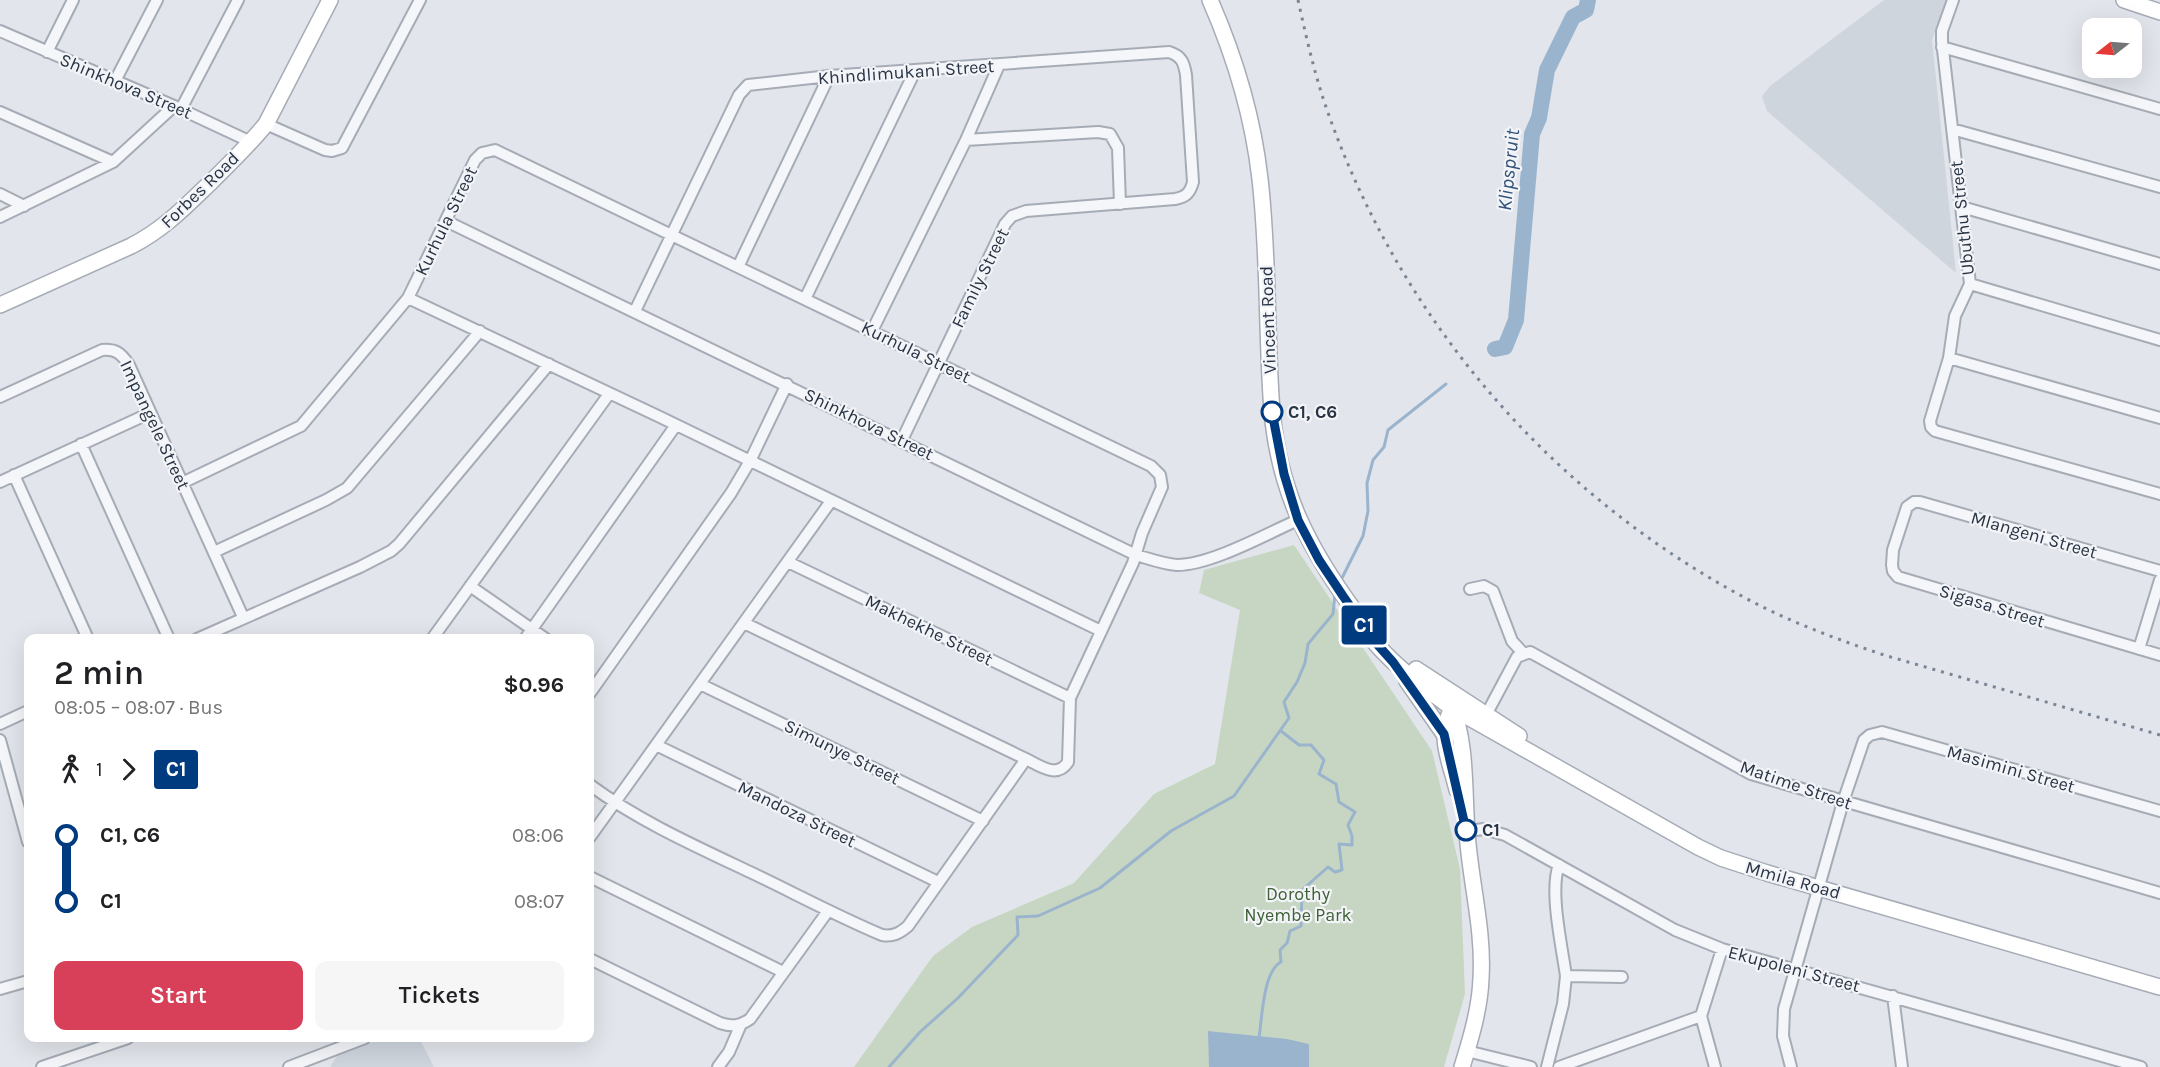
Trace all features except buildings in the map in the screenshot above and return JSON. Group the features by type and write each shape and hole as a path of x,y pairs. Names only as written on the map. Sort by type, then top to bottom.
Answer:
{"main road":[{"name":"Forbes Road","path":"0,305 131,246 157,232 171,221 251,142 266,124 330,0"},
{"name":"Vincent Road","path":"1210,0 1226,39 1239,81 1258,163 1264,224 1272,412 1284,474 1298,520 1319,560 1364,624 1401,662 1468,704"},
{"path":"2124,0 2160,12"},
{"path":"1401,662 1446,697 1456,719 1461,750 1482,975 1476,1015 1462,1067"},
{"path":"1401,662 1444,734 1467,831"},
{"path":"1444,734 1446,720 1452,708 1468,704"},
{"name":"Mmila Road","path":"1468,704 1488,723"},
{"name":"Mmila Road","path":"1452,708 1488,723 1711,854 1741,865 2160,978"},
{"path":"1461,750 1469,737 1481,731 1488,723"},
{"name":"Mmila Road","path":"1818,884 2160,987"}],"street":[{"path":"47,51 73,0"},
{"path":"115,81 157,0"},
{"path":"0,217 113,162 178,107 238,0"},
{"path":"266,124 324,150 332,151 342,148 420,0"},
{"name":"Ubuthu Street","path":"1953,0 1942,31 1942,47 1970,284 1954,316 1949,358 1929,424 1935,430 2160,494"},
{"name":"Shinkhova Street","path":"0,31 178,107 251,142"},
{"path":"1942,47 2160,109"},
{"name":"Khindlimukani Street","path":"635,311 743,89 754,83 1169,52 1176,54 1184,64 1186,75 1193,182 1190,191"},
{"path":"872,331 966,140 999,65"},
{"path":"804,299 915,71"},
{"path":"738,267 829,76"},
{"path":"0,112 113,162"},
{"path":"1952,129 2160,187"},
{"path":"966,140 1098,132 1110,134 1118,148 1120,204"},
{"name":"Kurhula Street","path":"182,483 301,426 408,298 476,160 482,153 495,150 1156,470 1162,481 1162,487 1142,533 1136,555 1070,698 1068,762 1062,769 1052,771 744,623"},
{"name":"Family Street","path":"902,440 1005,224 1012,216 1026,211 1175,199 1187,195 1190,191"},
{"path":"0,194 24,206"},
{"path":"1962,207 2160,264"},
{"name":"Shinkhova Street","path":"446,221 787,384 1136,555 1176,565 1197,562 1298,520"},
{"path":"1970,284 2160,340"},
{"path":"408,298 1101,631"},
{"path":"214,552 347,488 480,331"},
{"name":"Impangele Street","path":"0,397 92,354 109,349 123,355 243,617"},
{"path":"1949,358 2160,418"},
{"path":"216,634 243,617 360,567 391,551 549,364"},
{"path":"594,687 719,512 750,461 787,384"},
{"path":"436,634 609,394"},
{"path":"0,482 150,412"},
{"path":"528,634 676,425"},
{"path":"81,444 167,634"},
{"path":"14,476 86,634"},
{"path":"594,831 831,501"},
{"name":"Mlangeni Street","path":"1909,505 1920,502 2160,571"},
{"name":"Sigasa Street","path":"1909,505 1891,557 1893,571 1898,577 2160,655"},
{"name":"Makhekhe Street","path":"788,562 1070,698"},
{"path":"2139,649 2160,580"},
{"path":"470,586 539,634"},
{"path":"1470,589 1484,586 1493,591 1512,641 1523,653 1517,657 1488,723"},
{"name":"Matime Street","path":"1523,653 1530,652 1538,655 1751,774 2160,893"},
{"path":"594,673 600,678"},
{"name":"Simunye Street","path":"700,684 983,821"},
{"path":"0,724 24,713"},
{"name":"Masimini Street","path":"1843,802 1864,740 1870,735 1882,732 2160,812"},
{"path":"0,740 24,828"},
{"name":"Mandoza Street","path":"656,745 938,882"},
{"path":"594,787 614,803 649,824 882,936 895,935 908,926 1026,759"},
{"path":"1791,1067 1783,1036 1782,1017 1843,802"},
{"name":"Ekupoleni Street","path":"1467,831 1484,828 1496,831 1675,930 1722,949 2140,1067"},
{"path":"1547,1067 1563,1004 1566,976 1555,890 1556,872 1559,865"},
{"path":"594,879 783,972"},
{"path":"594,961 720,1023 728,1026 741,1024 750,1019 828,912"},
{"path":"1715,1067 1701,1016 1722,949"},
{"path":"1566,976 1622,977"},
{"path":"0,989 24,982"},
{"path":"1893,996 1902,1067"},
{"path":"1559,1067 1701,1016"},
{"path":"718,1067 729,1052 741,1024"},
{"path":"42,1067 116,1042"},
{"path":"289,1067 355,1042"},
{"path":"1467,1051 1531,1067"},
{"path":"318,1056 321,1067"}],"shaded area":[{"path":"1884,0 1946,0 1932,40 1956,273 1767,111 1762,96 1770,86"},
{"path":"374,1042 421,1042 434,1067 330,1067 337,1056"}],"green space":[{"name":"Dorothy Nyembe Park","path":"1294,545 1432,751 1460,869 1465,994 1444,1067 854,1067 933,956 972,927 1074,883 1154,794 1215,764 1240,610 1199,593 1204,570"}],"water":[{"path":"1208,1031 1287,1039 1309,1044 1309,1067 1209,1067"}],"waterway":[{"name":"Klipspruit","path":"1495,349 1505,347 1516,320 1532,134 1539,118 1547,70 1573,17 1586,10 1588,0"},
{"path":"1340,582 1363,536 1368,511 1367,483 1373,460 1384,447 1388,430 1446,384"},
{"path":"889,1067 920,1032 958,998 1018,935 1017,917 1038,916 1100,888 1171,831 1234,796 1289,718 1284,702 1297,682 1305,663 1308,644 1333,614 1335,593"},
{"path":"1259,1038 1264,996 1270,975 1281,962 1280,950 1287,943 1290,931 1301,926 1302,890 1328,867 1335,872 1342,870 1339,844 1352,845 1348,825 1355,812 1339,802 1336,784 1319,774 1324,760 1311,745 1299,745 1281,731"}],"railway":[{"path":"1298,0 1326,107 1357,185 1396,260 1441,330 1492,395 1549,455 1611,510 1679,558 1751,601 1800,624 1884,655 2160,735"}],"bus line":[{"name":"C1","path":"1272,412 1278,451 1298,520 1319,560 1343,596 1444,734 1466,830"}],"place":[{"name":"C1, C6","path":"1272,412"},
{"name":"C1","path":"1466,830"}]}
